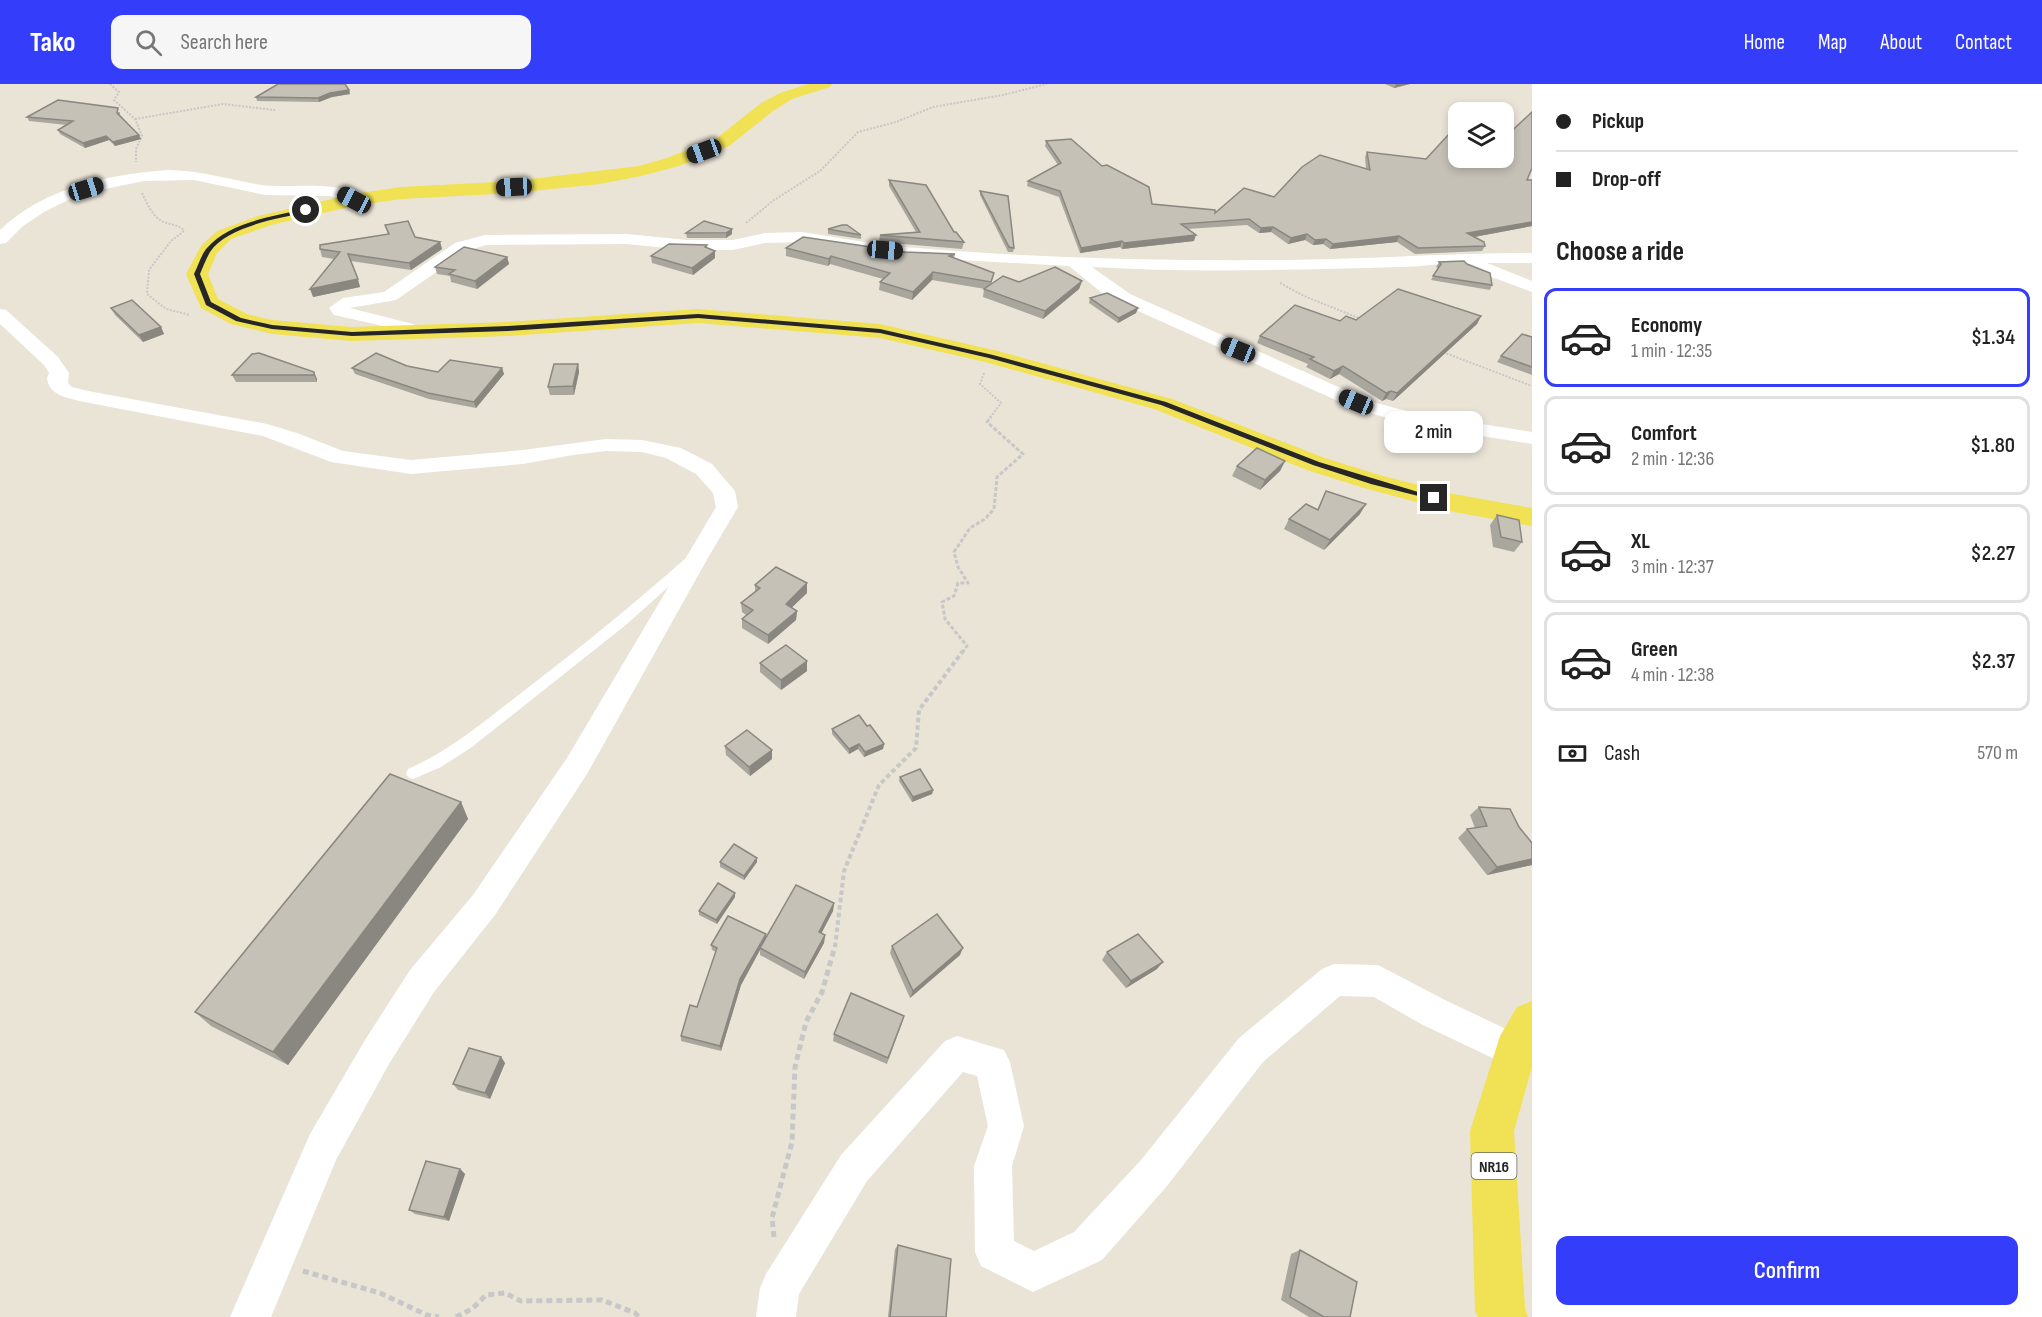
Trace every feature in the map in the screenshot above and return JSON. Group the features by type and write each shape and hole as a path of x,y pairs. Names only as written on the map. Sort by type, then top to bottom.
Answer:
{"main road":[{"path":"824,84 786,96 767,107 723,142 673,162 641,171 600,178 514,187 401,193 354,200 265,220 224,235 208,250 197,274 201,288 208,303 239,319 272,327 352,334 416,333 698,316 880,331 990,356 1163,404 1316,464 1374,482 1454,503 1532,517"},
{"name":"NR16","path":"1503,1317 1500,1311 1492,1131 1523,1037"}],"street":[{"path":"0,239 18,221 37,209 86,189 138,177 163,174 194,175 266,190 334,191 354,200"},
{"path":"416,333 394,322 361,317 340,311 338,308 349,302 384,298 461,247 485,240 627,239 687,245 733,245 765,238 809,237 866,248 903,252 1074,262 1263,265 1410,262 1458,258 1532,258"},
{"path":"1458,258 1532,287"},
{"path":"1074,262 1108,289 1124,298 1365,406 1410,419 1532,438"},
{"path":"0,314 51,361 59,373 58,385 65,391 113,403 267,430 339,457 411,468 523,457 606,445 642,446 673,453 704,469 724,491 727,507 696,555 577,766 484,905 422,981 377,1052 323,1147 250,1317"},
{"path":"778,1302 854,1168 957,1053 992,1062 1006,1126 993,1166 996,1252 1033,1272 1088,1246 1154,1173 1251,1050 1334,980 1378,981 1433,1012 1523,1037"}],"lane":[{"path":"413,773 436,763 467,743 623,621 696,555"}],"path":[{"path":"110,84 119,92 114,99 135,119 142,136 136,149 135,160 141,190 156,216 165,223 181,227 183,231 171,241 149,270 147,294 156,305 174,313 239,319"},
{"path":"733,245 741,229 756,214 820,171 858,132 896,122 933,107 1003,95 1047,84"},
{"path":"135,119 223,104 275,110"},
{"path":"1263,265 1278,281 1304,296 1370,323"},
{"path":"1434,349 1532,386"},
{"path":"778,1302 772,1218 792,1142 795,1067 806,1022 822,992 834,955 844,871 879,785 916,748 919,710 967,646 945,619 942,602 954,596 958,583 968,583 958,567 954,552 970,528 985,519 994,508 997,477 1023,454 987,422 1000,403 980,384 990,356"},
{"path":"273,1263 380,1293 427,1315 439,1317"},
{"path":"456,1317 472,1309 486,1295 505,1293 521,1301 602,1300 635,1313 639,1317"}],"building":[{"path":"278,84 345,84 349,90 330,93 318,98 256,97"},
{"path":"58,100 118,108 117,113 139,135 113,142 106,136 83,143 58,130 73,121 27,117"},
{"path":"1532,112 1532,168 1527,180 1532,180 1532,222 1467,233 1484,242 1485,246 1418,248 1399,236 1333,244 1326,239 1315,240 1307,234 1291,238 1273,227 1261,228 1249,219 1181,224 1196,235 1124,243 1122,241 1081,248 1060,191 1028,181 1061,163 1046,141 1071,139 1102,166 1107,165 1149,187 1152,204 1215,210 1215,213 1244,188 1274,197 1302,167 1320,155 1370,170 1367,152 1426,159 1448,135 1448,168 1514,168 1514,129"},
{"path":"889,180 926,185 954,232 964,242 880,235 920,232"},
{"path":"980,191 1008,196 1014,248 1009,247"},
{"path":"408,221 415,237 440,242 409,263 348,254 358,279 310,289 340,252 320,249 320,245 389,234 385,225"},
{"path":"704,221 732,229 726,233 686,233"},
{"path":"847,225 861,235 828,229"},
{"path":"803,237 905,252 955,254 949,256 994,273 991,282 933,272 913,292 880,282 890,273 831,256 829,259 786,248"},
{"path":"669,244 707,245 705,247 715,251 692,268 651,256"},
{"path":"464,247 507,257 475,281 449,274 455,270 435,267"},
{"path":"1464,261 1490,273 1492,285 1433,276 1441,264 1439,262"},
{"path":"1055,267 1082,281 1045,311 984,289 1003,276 1019,282"},
{"path":"1398,289 1481,316 1397,393 1391,391 1386,393 1343,366 1334,371 1310,359 1314,357 1260,336 1295,305 1340,321 1346,316 1356,320"},
{"path":"1107,293 1138,308 1119,318 1090,298"},
{"path":"132,300 161,327 139,335 111,308"},
{"path":"1522,334 1532,337 1532,367 1501,356"},
{"path":"259,353 314,372 314,375 232,375 252,354"},
{"path":"376,353 407,366 438,372 450,360 502,368 474,402 428,393 352,368"},
{"path":"554,364 578,364 573,386 548,387"},
{"path":"1257,448 1285,461 1265,480 1237,466"},
{"path":"1326,491 1366,504 1330,540 1289,519 1306,504 1318,510"},
{"path":"1497,515 1519,520 1522,542 1501,537"},
{"path":"776,567 807,583 786,604 797,611 768,635 742,619 753,610 741,603 760,588 755,585"},
{"path":"786,645 807,661 781,680 760,663"},
{"path":"859,715 867,726 870,725 884,744 865,752 859,744 849,749 832,729"},
{"path":"747,730 772,750 749,767 725,746"},
{"path":"920,769 933,790 913,797 900,777"},
{"path":"390,774 461,802 273,1052 195,1012"},
{"path":"1479,807 1510,809 1519,827 1532,843 1532,859 1497,867 1467,829 1487,826"},
{"path":"734,844 757,858 744,876 720,862"},
{"path":"718,883 735,893 716,920 699,911"},
{"path":"796,885 834,903 819,932 825,935 805,972 760,948"},
{"path":"937,914 963,948 913,991 892,946"},
{"path":"728,916 766,934 740,979 720,1046 681,1036 690,1005 697,1007 717,948 711,945"},
{"path":"1138,934 1163,962 1131,981 1107,952"},
{"path":"851,993 904,1016 888,1058 834,1034"},
{"path":"469,1048 501,1057 485,1093 453,1084"},
{"path":"426,1161 460,1169 444,1217 409,1210"},
{"path":"898,1245 951,1259 946,1317 890,1317"},
{"path":"1300,1250 1357,1282 1350,1317 1324,1317 1290,1297"}],"route":[{"path":"306,210 265,220 224,235 208,250 197,274 208,303 239,319 272,327 352,334 416,333 698,316 880,331 990,356 1163,404 1316,464 1434,498"}]}
